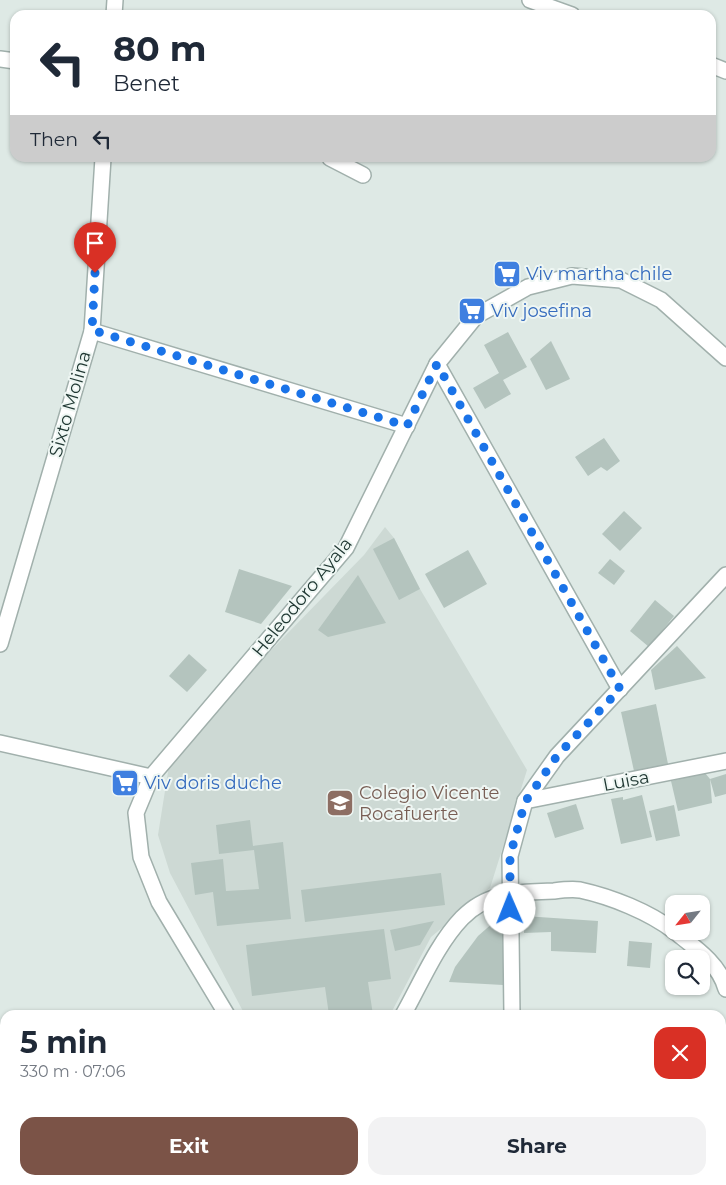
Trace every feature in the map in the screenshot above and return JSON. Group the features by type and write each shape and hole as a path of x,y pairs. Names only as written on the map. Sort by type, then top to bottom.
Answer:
{"street":[{"path":"530,0 558,10"},
{"name":"Sixto Molina","path":"0,644 92,330 103,162"},
{"path":"338,162 363,174"},
{"name":"Heleodoro Ayala","path":"224,1010 159,902 141,857 136,813 151,777 346,548 437,364 476,316 528,287 572,276 621,280 661,300 726,358"},
{"path":"92,330 407,426"},
{"path":"437,364 620,689"},
{"path":"512,1010 510,856 525,802 557,756 726,575"},
{"path":"0,743 151,777"},
{"name":"Luisa","path":"525,802 726,761"},
{"path":"406,1010 445,940 463,917 489,900 510,892 579,890 622,904 665,924"},
{"path":"686,940 706,956 725,984"}],"shaded area":[{"name":"Colegio Vicente Rocafuerte","path":"385,527 394,538 420,589 527,770 490,888 431,937 393,1010 242,1010 170,873 158,835 171,753 364,555"}],"building":[{"path":"508,332 527,367 503,380 511,394 485,409 473,388 499,373 484,345"},
{"path":"551,341 570,379 546,390 530,359"},
{"path":"604,438 620,461 607,471 601,467 588,476 575,457"},
{"path":"624,511 642,528 620,551 602,534"},
{"path":"394,538 420,589 399,600 373,549"},
{"path":"468,550 487,584 444,608 425,574"},
{"path":"610,559 625,571 614,585 598,573"},
{"path":"239,569 292,586 261,624 225,612"},
{"path":"358,575 386,623 328,637 318,630"},
{"path":"655,600 674,616 649,647 630,631"},
{"path":"677,646 706,678 655,690 651,670"},
{"path":"189,654 207,670 187,692 169,676"},
{"path":"656,704 668,764 634,771 621,712"},
{"path":"705,773 710,779 712,803 678,811 671,781"},
{"path":"726,774 726,794 715,797 710,779"},
{"path":"642,795 652,837 621,844 611,799 623,797 623,800"},
{"path":"576,804 584,829 555,838 547,813"},
{"path":"674,805 680,836 656,841 649,811"},
{"path":"250,820 253,846 283,842 291,919 217,926 213,892 195,895 191,863 223,859 226,891 259,889 254,850 219,854 216,825"},
{"path":"441,873 445,905 305,922 301,890"},
{"path":"502,915 505,938 503,985 449,982 455,967 478,936"},
{"path":"524,916 598,921 596,953 551,951 551,932 524,933"},
{"path":"434,921 420,945 395,951 390,930"},
{"path":"384,929 391,979 368,982 372,1010 328,1010 325,987 252,996 246,945"},
{"path":"629,941 652,943 650,968 627,966"}],"place":[{"name":"Viv martha chile","path":"507,274"},
{"name":"Viv josefina","path":"472,311"},
{"name":"Viv doris duche","path":"125,783"},
{"name":"Colegio Vicente Rocafuerte","path":"340,803"}],"route":[{"path":"95,273 92,330 407,426 437,364 620,689 557,756 525,802 510,856 510,909"}]}
